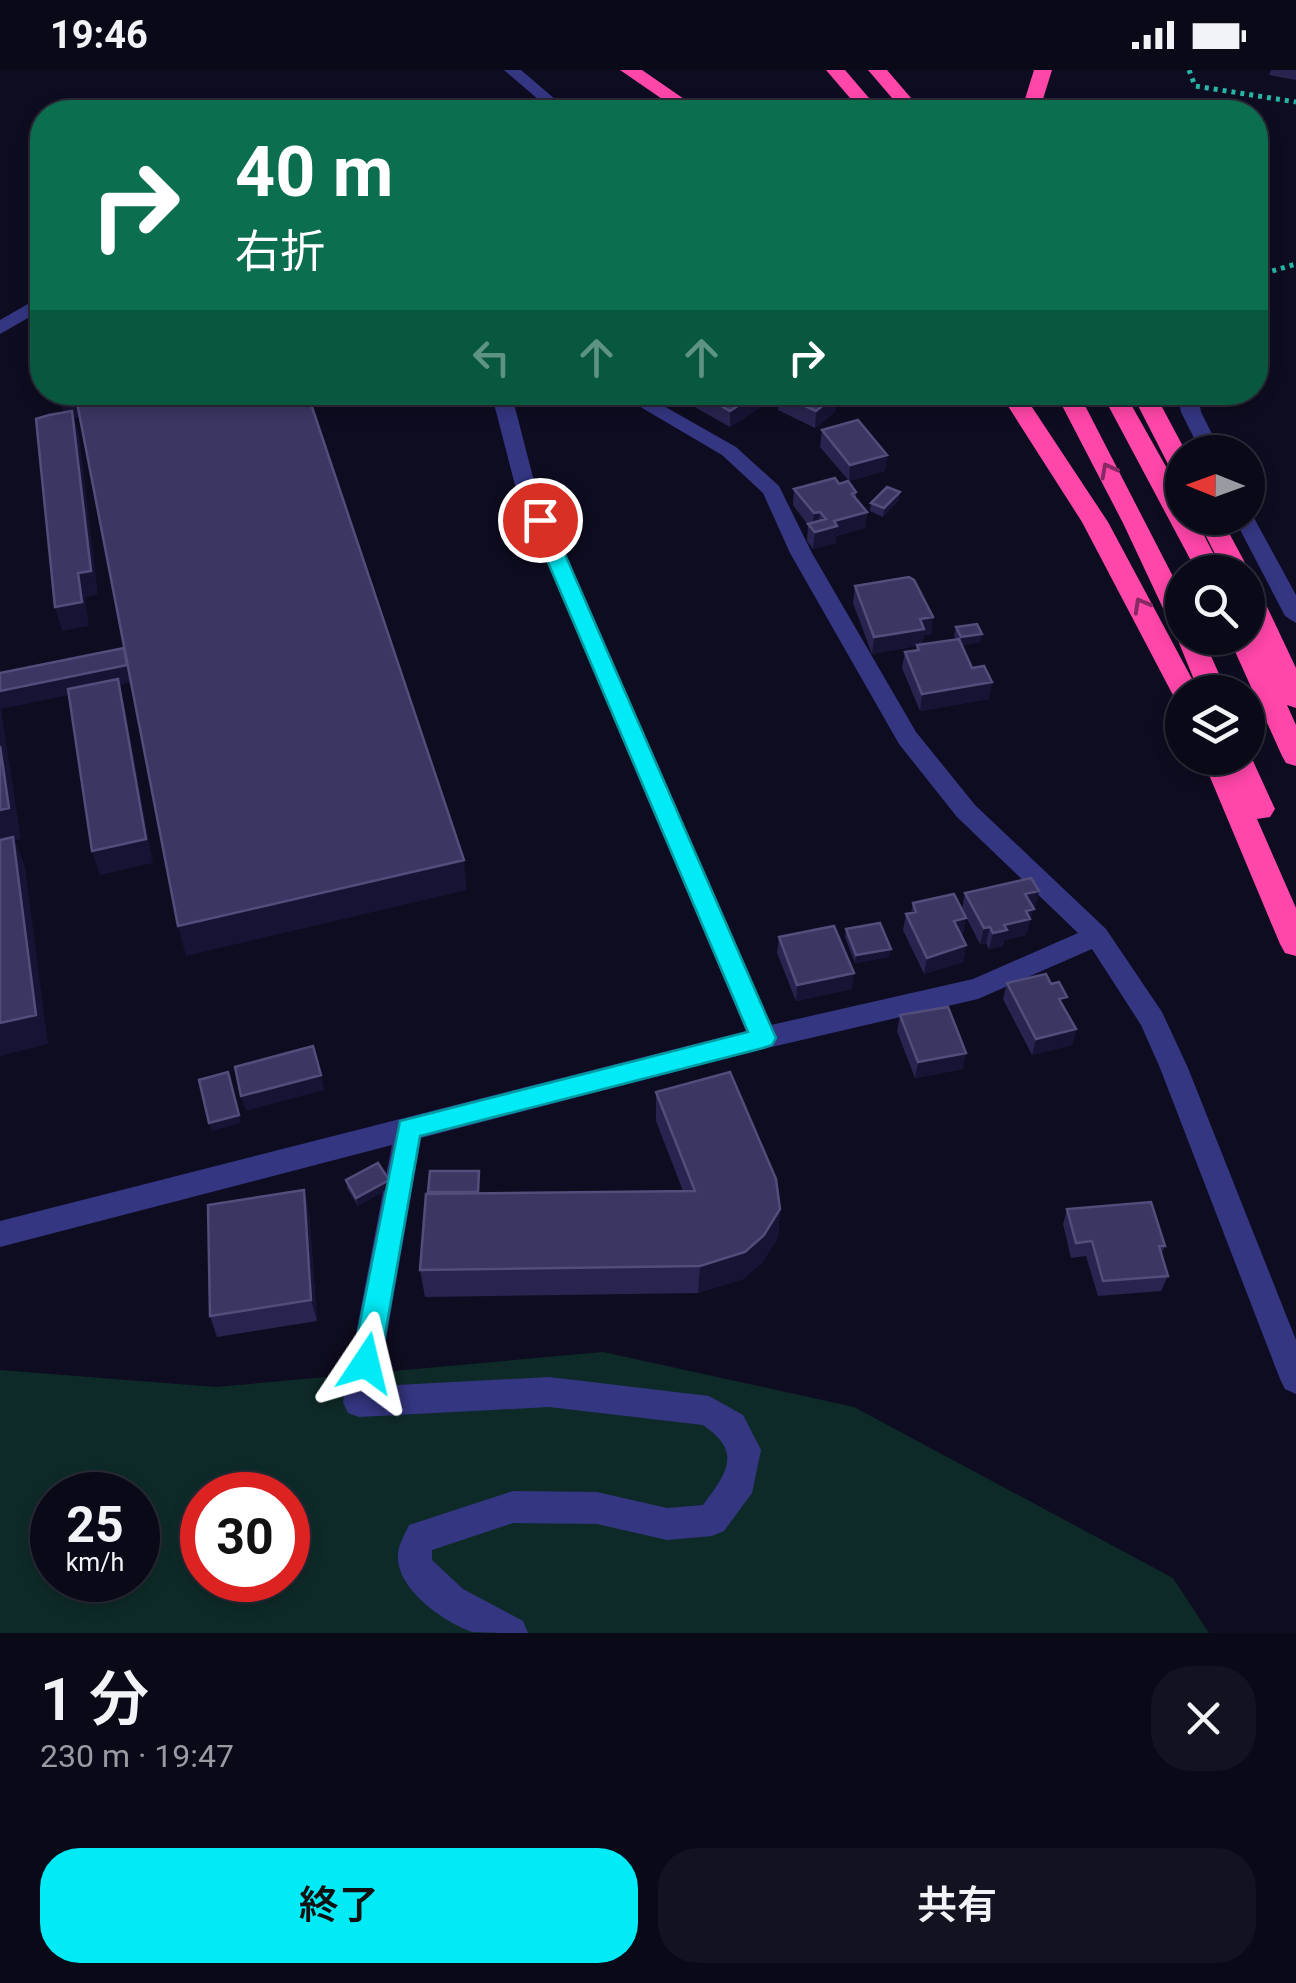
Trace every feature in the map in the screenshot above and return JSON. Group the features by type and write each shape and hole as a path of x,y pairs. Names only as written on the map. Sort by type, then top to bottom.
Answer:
{"highway":[{"path":"630,70 675,100"},
{"path":"650,70 689,100"},
{"path":"835,70 861,100"},
{"path":"877,70 903,100"},
{"path":"1034,100 1044,70"},
{"path":"1019,405 1054,453 1095,522 1176,675"},
{"path":"1073,405 1165,584"},
{"path":"1119,405 1165,485"},
{"path":"1149,405 1165,436"},
{"path":"1265,631 1296,698"},
{"path":"1250,655 1296,756"},
{"path":"1223,775 1296,944"},
{"path":"1246,775 1296,906"}],"street":[{"path":"512,70 548,100"},
{"path":"0,328 30,309"},
{"path":"504,405 525,485 763,1038"},
{"path":"647,405 729,451 772,490 801,553 907,738 966,811 1098,936 1152,1020 1174,1068 1296,1378"},
{"path":"1190,405 1202,435"},
{"path":"1253,535 1296,616"},
{"path":"0,1234 763,1038 978,988 1098,936"},
{"path":"409,1128 359,1402 550,1392 673,1407 709,1412 732,1426 745,1450 740,1482 712,1520 667,1524 598,1508 513,1507 421,1538 414,1553 416,1568 456,1606 511,1633"}],"path":[{"path":"1189,70 1195,86 1296,102"},
{"path":"1268,272 1296,264"}],"green space":[{"path":"603,1352 854,1407 1173,1578 1209,1633 0,1633 0,1370 216,1387"}],"building":[{"path":"78,405 311,405 464,860 178,926"},
{"path":"72,411 91,571 78,573 82,602 55,607 36,419"},
{"path":"858,420 887,455 850,465 822,430"},
{"path":"835,478 839,484 848,481 856,492 852,494 867,512 834,521 837,526 815,532 808,524 826,519 820,512 814,513 794,489"},
{"path":"887,487 900,492 884,508 871,503"},
{"path":"909,577 933,617 920,619 924,629 874,637 855,586"},
{"path":"977,624 982,634 961,637 956,627"},
{"path":"959,639 972,668 984,666 992,682 922,694 905,652 919,650 917,645"},
{"path":"124,648 127,665 0,691 0,673"},
{"path":"118,679 146,839 92,851 68,689"},
{"path":"0,746 9,808 0,810"},
{"path":"13,837 36,1015 0,1023 0,840"},
{"path":"1031,878 1039,891 1025,894 1034,909 1026,911 1030,919 1004,925 1007,930 993,933 990,927 984,928 965,893"},
{"path":"954,894 966,918 954,921 966,945 927,958 906,914 916,912 913,903"},
{"path":"880,923 891,949 856,955 846,929"},
{"path":"834,926 854,973 797,985 779,937"},
{"path":"1046,974 1051,984 1059,982 1067,997 1059,999 1076,1029 1036,1039 1007,983"},
{"path":"948,1007 966,1053 918,1062 900,1015"},
{"path":"313,1046 321,1075 241,1096 235,1067"},
{"path":"228,1072 239,1115 209,1123 199,1080"},
{"path":"730,1072 776,1179 780,1209 764,1235 745,1252 700,1266 420,1270 426,1194 695,1191 656,1092"},
{"path":"378,1163 389,1180 356,1198 346,1180"},
{"path":"430,1171 479,1171 478,1192 428,1192"},
{"path":"304,1190 311,1300 210,1316 208,1205"},
{"path":"1151,1202 1165,1246 1159,1246 1168,1276 1103,1281 1092,1241 1076,1243 1067,1209"}],"route":[{"path":"366,1363 409,1128 763,1038 540,520"}]}
